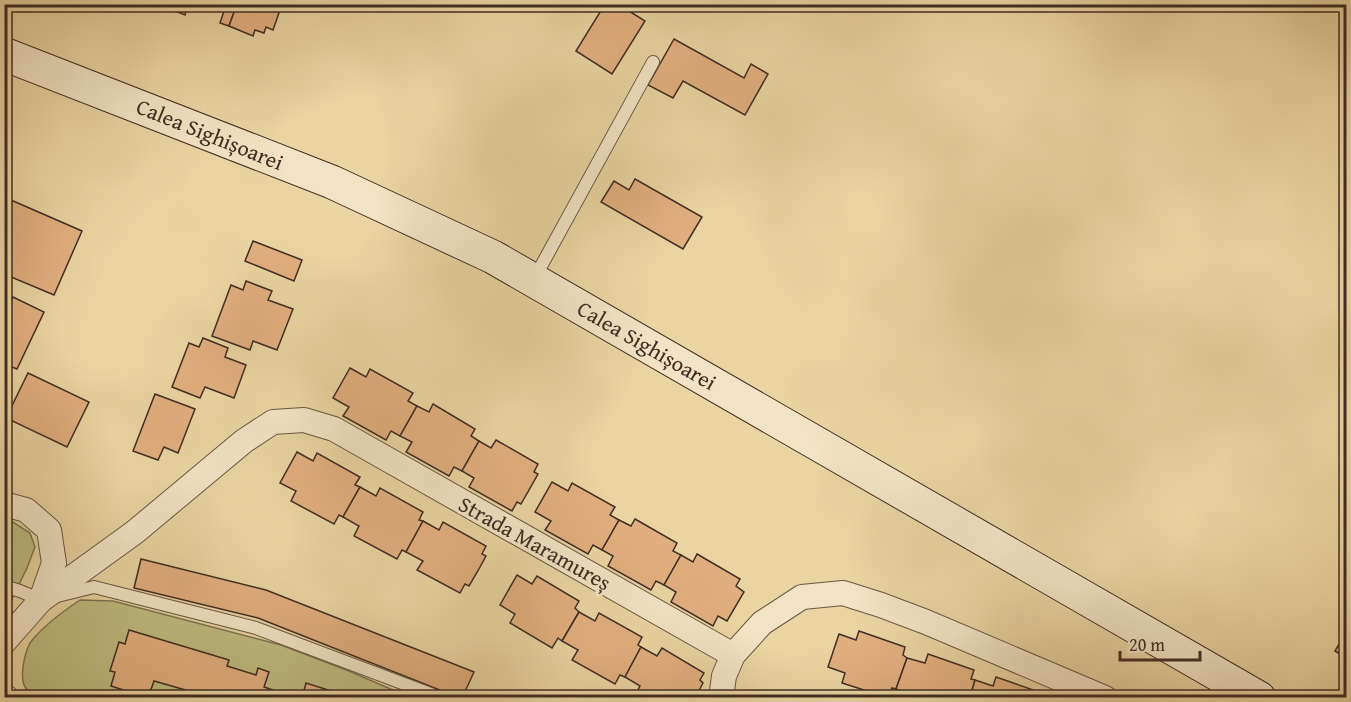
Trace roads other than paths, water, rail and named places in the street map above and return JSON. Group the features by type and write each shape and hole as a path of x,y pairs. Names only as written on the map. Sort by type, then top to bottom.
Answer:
{"main road":[{"name":"Calea Sighișoarei","path":"4,54 332,182 493,257 1259,698"}],"street":[{"name":"Strada Maramureș","path":"4,642 41,600 135,532 244,441 273,422 304,420 334,429 733,655"},
{"path":"4,504 26,510 50,530 54,563 41,600"},
{"path":"721,698 724,676 733,655 762,623 802,597 843,593 926,622 1105,698"}],"lane":[{"path":"533,280 653,62"},
{"path":"4,586 41,600 94,587 256,628 431,694"}]}
